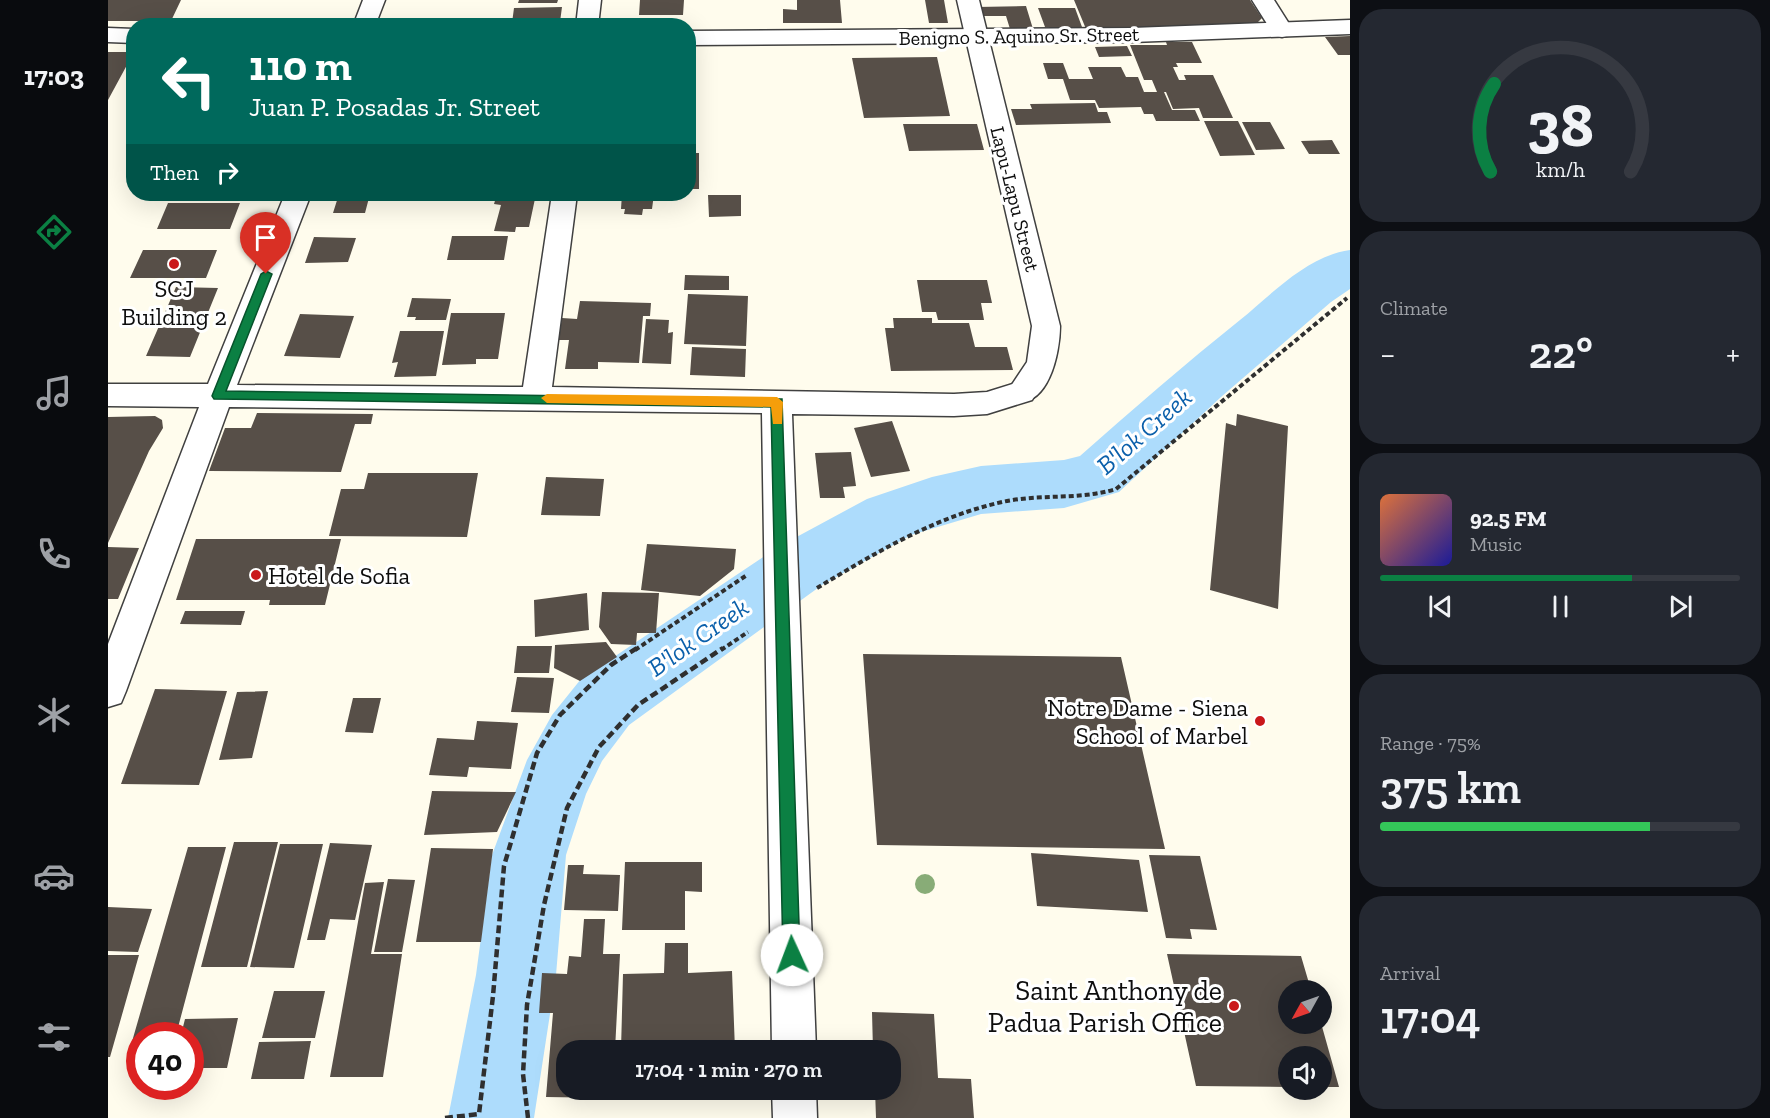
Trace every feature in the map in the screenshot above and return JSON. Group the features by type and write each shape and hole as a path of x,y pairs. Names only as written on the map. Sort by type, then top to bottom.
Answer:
{"street":[{"path":"367,18 374,0"},
{"path":"588,18 590,0"},
{"name":"Lapu-Lapu Street","path":"777,402 954,405 987,403 1022,392 1037,375 1046,354 1046,326 968,0"},
{"path":"1263,0 1282,30"},
{"name":"Benigno S. Aquino Sr. Street","path":"696,38 976,37 1350,27"},
{"path":"108,35 126,36"},
{"path":"108,691 218,396 295,201"},
{"path":"536,398 563,201"},
{"path":"108,395 777,402 794,1040"},
{"path":"794,1100 795,1118"}],"path":[{"path":"528,1118 523,1074 527,1005 544,905 567,808 599,747 638,705 782,601 901,538 966,510 1011,500 1101,495 1116,489 1347,298"},
{"path":"445,1118 478,1114 493,996 504,866 537,753 560,715 611,665 688,616 781,552"}],"building":[{"path":"108,0 181,0 172,18 126,18 126,21 108,21"},
{"path":"519,0 558,0 557,3 518,3"},
{"path":"640,0 684,0 683,15 639,15"},
{"path":"797,0 840,0 842,23 783,23 783,9 797,10"},
{"path":"925,0 944,0 948,23 929,23"},
{"path":"1074,0 1250,0 1262,18 1256,24 1086,29"},
{"path":"1026,6 1033,29 1010,29 1006,16 980,16 977,7"},
{"path":"562,7 561,18 513,18 514,8"},
{"path":"1038,8 1075,8 1082,27 1045,27"},
{"path":"1350,36 1350,55 1338,55 1325,37"},
{"path":"1166,42 1192,42 1202,63 1176,63 1178,67 1173,67 1179,80 1186,80 1184,75 1213,75 1233,118 1203,118 1199,108 1173,109 1166,92 1164,92 1172,110 1195,110 1200,121 1156,121 1153,114 1144,114 1141,107 1099,108 1095,100 1070,100 1063,79 1048,79 1043,63 1063,63 1069,79 1093,79 1088,67 1121,67 1126,77 1138,77 1144,92 1157,92 1152,80 1144,80 1130,45 1167,45"},
{"path":"1127,46 1132,56 1099,57 1095,47"},
{"path":"108,52 126,52 126,67 108,100"},
{"path":"937,57 950,116 864,118 852,58"},
{"path":"1095,103 1098,112 1107,112 1111,123 1016,125 1011,109 1032,109 1030,104"},
{"path":"1204,121 1238,121 1255,155 1220,156"},
{"path":"1242,122 1270,122 1285,149 1256,150"},
{"path":"903,124 977,124 984,150 909,151"},
{"path":"1332,140 1340,154 1309,154 1301,141"},
{"path":"696,153 699,153 699,189 696,189"},
{"path":"708,195 741,195 741,216 709,217"},
{"path":"337,201 368,201 365,213 333,213"},
{"path":"495,201 535,201 529,227 516,227 515,232 494,231 501,205 494,204"},
{"path":"622,201 653,201 652,209 643,209 642,215 624,214 625,209 621,209"},
{"path":"168,203 240,203 230,229 157,229"},
{"path":"452,236 508,236 504,260 447,260"},
{"path":"314,237 356,238 348,262 305,263"},
{"name":"SCJ Building 2","path":"143,250 217,250 206,278 130,278"},
{"path":"685,275 729,276 729,290 684,290"},
{"path":"917,280 987,280 992,303 981,303 984,320 938,320 936,312 922,312"},
{"path":"176,287 218,288 190,357 146,356"},
{"path":"688,294 748,296 746,346 684,344"},
{"path":"412,298 451,299 446,320 415,320 416,317 407,317"},
{"path":"580,301 651,303 650,316 643,316 639,363 598,362 598,369 565,369 569,340 558,340 562,318 577,319"},
{"path":"451,313 505,313 498,359 476,359 476,364 442,365"},
{"path":"300,314 354,316 340,358 284,356"},
{"path":"893,318 932,318 932,323 969,323 975,347 1007,347 1013,370 891,371 885,328 894,328"},
{"path":"646,319 669,320 668,333 673,332 671,364 642,363"},
{"path":"400,331 444,331 436,376 394,377 398,362 392,363"},
{"path":"692,347 746,349 745,377 690,375"},
{"path":"257,413 373,414 371,424 355,424 341,472 209,471 225,428 251,428"},
{"path":"1237,414 1288,426 1278,609 1210,590 1226,423 1236,426"},
{"path":"155,416 162,420 163,428 149,451 108,543 108,417"},
{"path":"892,421 910,471 871,477 854,428"},
{"path":"851,452 856,486 843,487 845,498 820,498 815,453"},
{"path":"368,473 478,473 467,537 329,536 341,489 364,489"},
{"path":"546,477 604,479 600,516 541,515"},
{"path":"196,539 341,539 325,605 269,605 270,600 176,600"},
{"path":"647,544 736,549 734,569 700,596 641,590"},
{"path":"108,547 139,548 118,599 108,599"},
{"path":"602,592 659,593 656,633 637,633 636,645 611,644 599,627"},
{"path":"587,593 589,630 535,637 534,600"},
{"path":"185,611 245,611 241,625 180,624"},
{"path":"606,642 617,657 580,681 554,668 555,645"},
{"path":"517,646 552,646 549,673 514,673"},
{"path":"863,654 1121,657 1165,849 877,845"},
{"path":"517,677 554,678 549,713 511,712"},
{"path":"155,689 227,691 199,785 121,784"},
{"path":"268,691 252,758 219,760 237,692"},
{"path":"353,698 381,698 373,733 345,732"},
{"path":"477,721 518,723 511,769 469,767 467,777 429,775 437,738 474,740"},
{"path":"432,791 516,792 497,832 424,835"},
{"path":"234,842 278,842 247,967 201,967"},
{"path":"330,843 372,845 355,920 330,919 325,940 307,940"},
{"path":"280,844 323,844 294,968 250,967"},
{"path":"188,847 226,847 179,1022 138,1022"},
{"path":"431,848 493,849 481,942 416,942"},
{"path":"1031,853 1139,860 1148,912 1037,906"},
{"path":"1149,855 1200,856 1217,930 1190,929 1192,939 1166,938"},
{"path":"625,862 702,862 702,892 685,891 685,930 622,930"},
{"path":"568,865 584,865 583,874 620,875 618,911 564,910"},
{"path":"388,879 415,880 402,952 374,952"},
{"path":"384,882 371,954 402,954 383,1077 330,1077 365,883"},
{"path":"108,907 152,909 138,952 108,951"},
{"path":"584,919 605,919 603,954 620,954 616,1040 556,1040 556,1097 546,1097 553,1013 539,1013 542,973 567,974 569,956 581,957"},
{"path":"665,943 688,943 688,973 732,971 735,1040 621,1040 623,974 664,973"},
{"name":"Saint Anthony de Padua Parish Office","path":"1167,954 1301,956 1308,980 1278,980 1278,1034 1324,1034 1327,1046 1278,1046 1278,1087 1196,1086"},
{"path":"108,955 139,955 110,1057 108,1057"},
{"path":"274,991 325,991 315,1038 262,1038"},
{"path":"872,1012 934,1014 938,1078 971,1079 974,1118 876,1118 875,1100 901,1100 901,1040 873,1040"},
{"path":"238,1018 227,1068 204,1068 204,1022 184,1022 185,1019"},
{"path":"311,1041 304,1079 251,1079 259,1042"},
{"name":"Saint Anthony de Padua Parish Office","path":"1332,1062 1339,1087 1332,1087"}],"waterway":[{"name":"B'lok Creek","path":"491,1118 516,975 529,855 553,785 577,738 605,702 800,566 889,517 932,502 981,490 1064,484 1098,475 1201,382 1313,289 1343,269 1350,268"}],"slow traffic":[{"path":"547,398 777,402 778,420"}],"place":[{"name":"SCJ Building 2","path":"174,264"},
{"name":"Hotel de Sofia","path":"256,575"},
{"name":"Notre Dame - Siena School of Marbel","path":"1260,721"},
{"name":"Saint Anthony de Padua Parish Office","path":"1234,1006"}],"route":[{"path":"266,274 218,396 777,402 792,955"}]}
